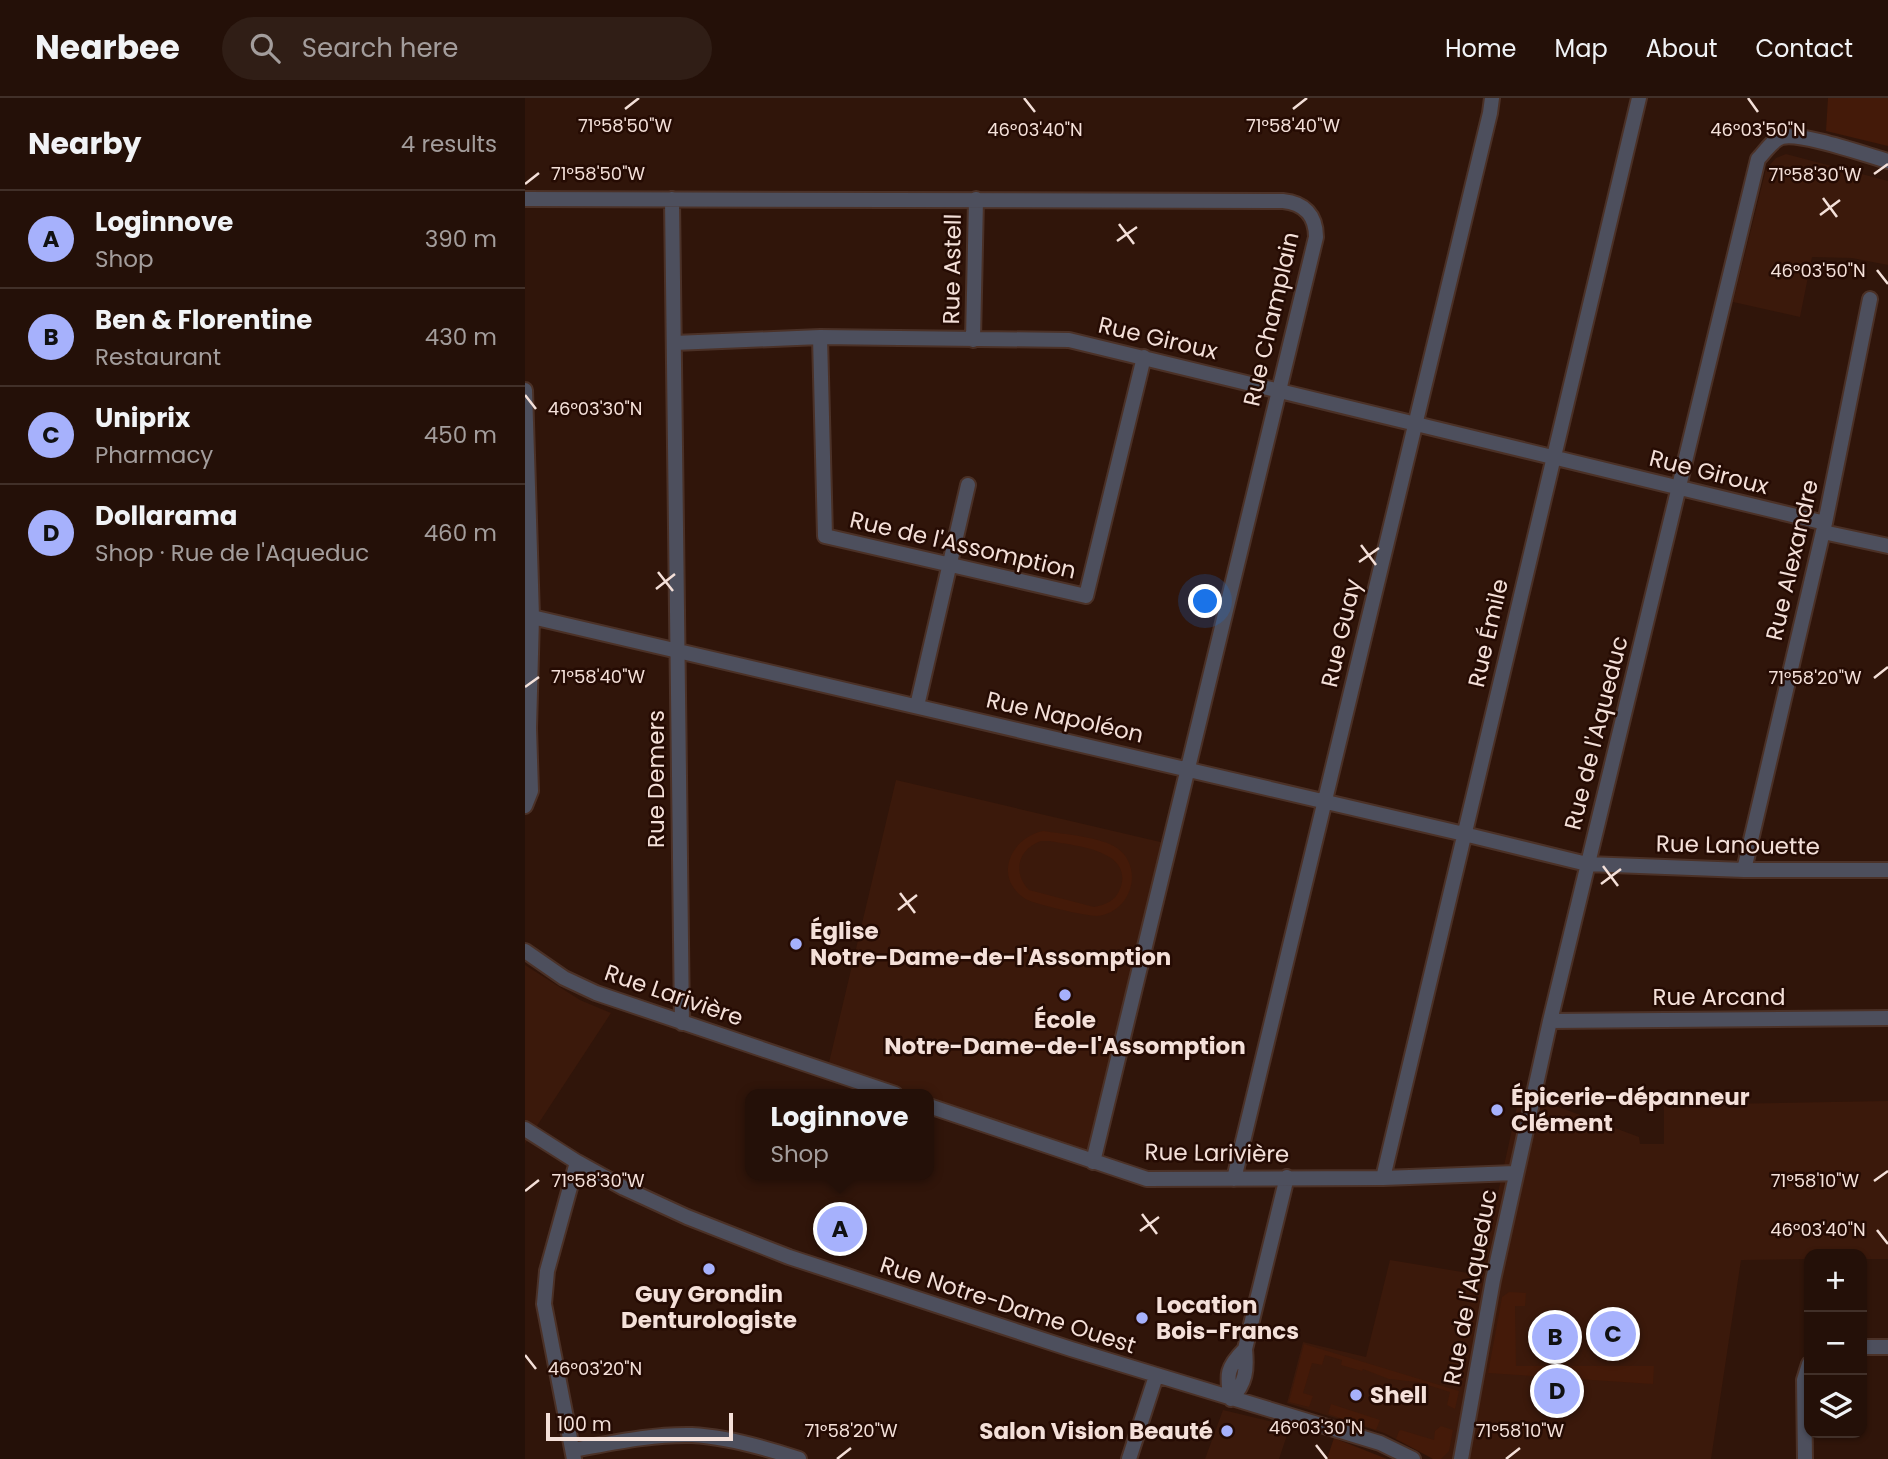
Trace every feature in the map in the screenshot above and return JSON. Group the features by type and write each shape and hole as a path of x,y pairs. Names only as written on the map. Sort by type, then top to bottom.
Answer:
{"street":[{"name":"Rue Guay","path":"1234,1179 1492,98"},
{"name":"Rue Émile","path":"1383,1178 1639,98"},
{"name":"Rue de l'Aqueduc","path":"1461,1459 1493,1280 1549,1021 1758,159 1781,137 1798,137 1888,160"},
{"name":"Rue Champlain","path":"525,199 1283,201 1300,204 1312,216 1316,237 1093,1162"},
{"name":"Rue Demers","path":"672,199 682,1023"},
{"name":"Rue Astell","path":"973,340 976,199"},
{"name":"Rue Alexandre","path":"1744,870 1824,527 1870,299"},
{"name":"Rue Giroux","path":"674,343 820,337 1069,340 1553,457 1824,527 1888,547"},
{"name":"Rue de l'Assomption","path":"820,337 825,536 1086,596 1144,357"},
{"path":"525,390 532,617 527,728 531,791 525,806"},
{"path":"917,706 968,485"},
{"name":"Rue Napoléon","path":"532,617 1587,864"},
{"name":"Rue Lanouette","path":"1587,864 1744,870 1888,870"},
{"name":"Rue Larivière","path":"526,954 564,978 596,993 880,1089"},
{"name":"Rue Arcand","path":"1549,1021 1888,1018"},
{"name":"Rue Larivière","path":"934,1108 1147,1179 1383,1178 1515,1173"},
{"name":"Rue Notre-Dame Ouest","path":"525,1129 577,1162 670,1209 789,1257 1156,1376 1380,1443 1413,1459"},
{"path":"577,1162 547,1271 544,1304 574,1454 634,1439 695,1435 721,1438 799,1459"},
{"path":"1231,1399 1242,1388 1247,1370 1245,1349 1287,1177"},
{"path":"1867,1347 1888,1347"},
{"path":"1805,1459 1806,1375"},
{"path":"1129,1459 1156,1376"}],"shaded area":[{"path":"1828,98 1888,98 1888,146 1826,131"},
{"path":"1786,154 1888,181 1888,265 1852,258 1812,257 1800,317 1733,302 1766,169 1776,158"},
{"path":"896,780 1169,844 1093,1162 934,1108 934,1089 880,1089 827,1071"},
{"path":"1043,831 1071,835 1101,841 1117,848 1126,857 1132,878 1126,898 1109,913 1097,916 1059,909 1024,898 1009,879 1008,869 1015,849 1032,835","holes":["1050,841 1087,848 1111,858 1119,866 1122,876 1116,896 1094,907 1029,890 1020,876 1020,862 1033,845"]},
{"path":"525,965 580,1000 611,1013 525,1144"},
{"path":"1888,1101 1888,1259 1867,1259 1867,1249 1804,1249 1804,1259 1741,1260 1711,1459 1435,1459 1384,1433 1287,1403 1303,1342 1366,1357 1390,1260 1480,1275 1518,1102 1548,1103 1639,1137 1640,1144 1664,1144 1664,1105"},
{"path":"1509,1292 1526,1293 1525,1306 1515,1306 1516,1366 1654,1366 1653,1384 1488,1373 1502,1297"},
{"path":"1304,1344 1459,1391 1455,1409 1447,1405 1450,1392 1341,1365 1342,1360 1325,1355 1322,1365 1312,1363 1303,1393 1313,1396 1309,1407 1289,1402"},
{"path":"1331,1404 1380,1420 1376,1430 1328,1414"},
{"path":"1223,1410 1290,1426 1279,1459 1205,1459"},
{"path":"1441,1426 1453,1430 1449,1451 1441,1459 1433,1459 1396,1439 1401,1430 1434,1440 1435,1431"},
{"path":"1334,1438 1387,1459 1327,1459"}],"place":[{"name":"Église Notre-Dame-de-l'Assomption","path":"796,944"},
{"name":"École Notre-Dame-de-l'Assomption","path":"1065,995"},
{"name":"Épicerie-dépanneur Clément","path":"1497,1110"},
{"name":"Loginnove","path":"840,1229"},
{"name":"Guy Grondin Denturologiste","path":"709,1269"},
{"name":"Location Bois-Francs","path":"1142,1318"},
{"name":"Uniprix","path":"1613,1334"},
{"name":"Ben & Florentine","path":"1555,1337"},
{"name":"Dollarama","path":"1557,1391"},
{"name":"Shell","path":"1356,1395"},
{"name":"Salon Vision Beauté","path":"1227,1431"}]}
